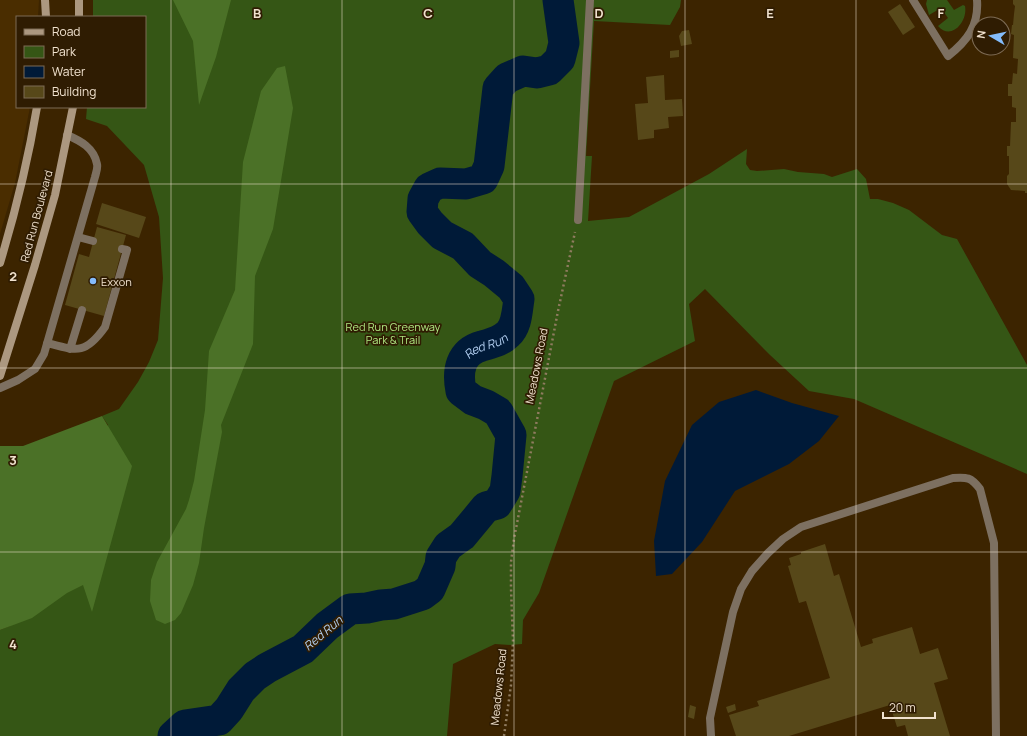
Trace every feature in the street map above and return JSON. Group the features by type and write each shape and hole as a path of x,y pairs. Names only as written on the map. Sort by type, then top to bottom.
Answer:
{"main road":[{"path":"45,0 46,16"},
{"path":"79,0 79,16"},
{"name":"Red Run Boulevard","path":"0,263 14,219 29,156 37,108"},
{"name":"Red Run Boulevard","path":"0,376 45,231 55,194 73,108"}],"street":[{"path":"578,220 590,0"},
{"path":"913,0 948,56 961,46 972,32 977,14 977,0"},
{"path":"0,388 35,370 44,354 78,237 97,165 92,151 83,143 67,135"},
{"path":"78,237 93,241"},
{"path":"47,343 74,350 90,344 98,336 105,327 127,250 122,249"},
{"path":"70,349 82,310"},
{"path":"711,736 710,718 733,612 744,583 752,571 768,553 783,538 801,527 953,478 967,477 974,481 980,489 994,543 996,736"}],"path":[{"name":"Meadows Road","path":"504,736 511,685 513,641 511,562 514,539 558,311 578,220"}],"shaded area":[{"path":"0,0 39,0 38,16 16,16 16,108 30,108 15,183 0,234"}],"green space":[{"name":"Red Run Greenway Park & Trail","path":"93,0 681,0 680,7 670,25 594,21 586,156 592,156 588,221 629,217 709,174 747,149 746,164 750,170 757,171 784,169 798,172 824,174 832,177 857,169 866,179 870,199 878,199 893,203 909,210 942,235 957,239 1027,365 1027,474 854,399 809,391 770,355 705,289 689,304 695,341 614,381 539,593 523,620 522,644 495,644 453,664 447,736 0,736 0,630 10,626 108,425 102,416 119,409 138,382 149,362 158,340 163,278 159,217 144,165 107,126 86,119 87,108 146,108 146,16 93,16"},
{"path":"173,0 231,0 216,57 199,105 193,41"},
{"path":"927,0 947,0 954,10 963,5 965,6 964,18 958,28 948,31 943,30 938,26 948,18 941,8 929,15 926,4"},
{"path":"285,66 293,108 273,229 255,276 253,344 221,425 222,432 199,563 193,585 181,613 175,620 165,624 156,620 150,601 151,580 157,562 186,509 194,481 205,410 209,351 235,290 243,162 261,91 277,68"},
{"path":"102,416 132,466 92,612 83,585 67,593 32,618 0,630 0,446 23,446"}],"water":[{"path":"756,390 792,403 839,416 819,441 789,464 735,491 702,542 672,574 656,576 654,541 665,481 692,425 719,402"}],"building":[{"path":"1013,0 1027,0 1027,193 1025,193 1025,191 1011,190 1007,184 1007,176 1009,174 1009,156 1007,156 1007,146 1010,146 1011,122 1016,122 1016,108 1012,107 1012,96 1008,96 1008,84 1012,84 1013,73 1017,74 1018,59 1013,58 1014,35 1011,34 1015,6 1013,4"},
{"path":"900,4 915,27 903,35 888,12"},
{"path":"689,30 692,44 681,46 679,36 682,31"},
{"path":"679,50 679,57 670,58 670,51"},
{"path":"664,75 665,100 682,99 683,116 668,117 669,128 654,130 654,138 638,140 635,104 648,103 646,77"},
{"path":"102,203 146,217 139,238 96,224"},
{"name":"Exxon","path":"97,227 126,235 104,316 65,305 79,254 89,257"},
{"path":"825,544 834,576 839,574 861,647 873,643 872,639 912,627 920,654 938,648 948,679 934,683 950,736 908,736 905,725 897,727 890,705 789,736 736,736 729,715 759,706 757,701 830,678 806,601 799,603 788,566 791,565 789,558 801,554 801,552"},
{"path":"735,704 736,710 728,713 726,707"},
{"path":"690,705 696,707 694,719 688,717"}],"waterway":[{"name":"Red Run","path":"173,736 185,725 219,720 229,709 241,690 255,676 303,649 327,626 350,609 394,604 422,595 430,589 440,566 441,557 448,546 462,536 486,507 497,504 505,491 511,435 498,412 473,400 461,391 460,370 462,363 469,353 475,349 499,341 511,331 516,318 519,299 511,287 480,264 463,246 442,235 430,223 422,212 423,199 429,188 440,183 466,184 483,179 489,166 498,88 507,78 523,71 537,73 549,70 560,59 564,43 558,0"}],"place":[{"name":"Exxon","path":"93,281"}]}
